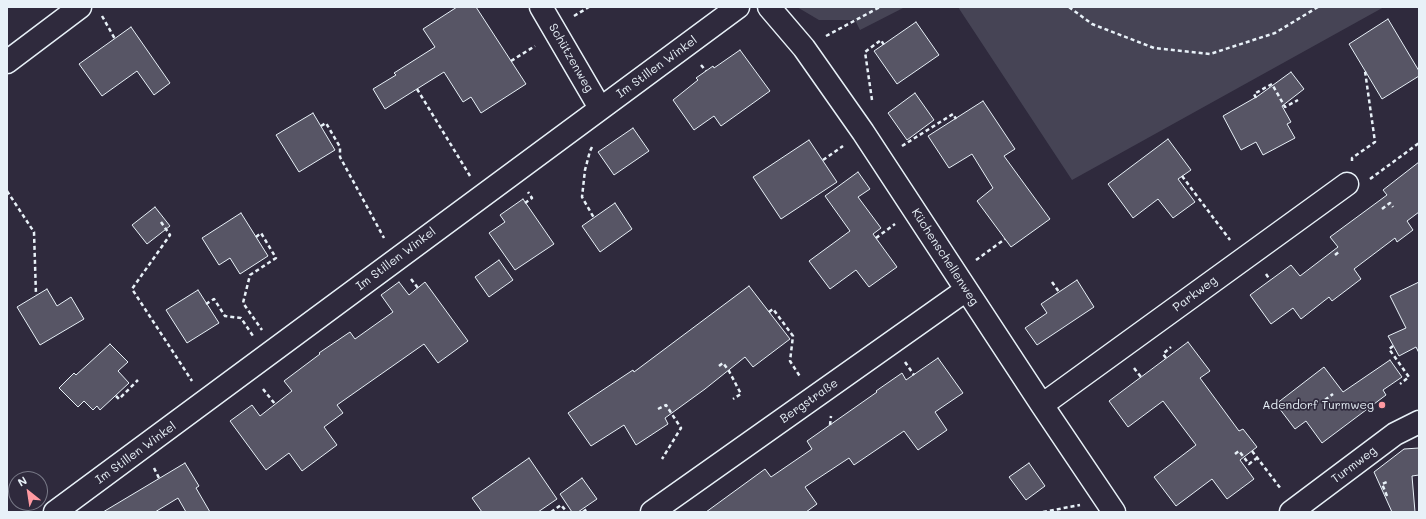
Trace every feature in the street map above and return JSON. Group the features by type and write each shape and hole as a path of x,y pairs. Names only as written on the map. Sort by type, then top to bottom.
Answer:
{"street":[{"path":"7,62 80,7"},
{"name":"Schützenweg","path":"541,7 600,108"},
{"name":"Im Stillen Winkel","path":"55,512 738,7"},
{"name":"Küchenschellenweg","path":"769,7 804,48 862,132 1114,512"},
{"name":"Parkweg","path":"1042,405 1347,184"},
{"name":"Bergstraße","path":"652,512 753,442 814,397 961,282"},
{"name":"Turmweg","path":"1293,510 1395,434 1419,422"}],"path":[{"path":"804,48 880,7"},
{"path":"1068,7 1092,24 1154,48 1210,54 1275,33 1318,7"},
{"path":"101,13 115,38"},
{"path":"873,106 864,52 881,40 884,45"},
{"path":"1365,71 1374,142 1352,158 1347,184 1369,179 1419,143"},
{"path":"1256,98 1254,94 1272,84 1285,107 1298,100"},
{"path":"417,89 482,195"},
{"path":"898,142 902,147 952,114 956,119"},
{"path":"321,126 326,123 340,147 340,157 395,260"},
{"path":"594,144 590,151 585,170 582,197 594,218"},
{"path":"1182,176 1244,259"},
{"path":"7,191 34,232 36,295"},
{"path":"1382,209 1390,203 1393,207"},
{"path":"161,222 170,235 132,289 205,402"},
{"path":"256,237 261,233 276,258 250,275 243,303 270,353"},
{"path":"961,282 1005,239"},
{"path":"1335,255 1340,251"},
{"path":"1052,282 1059,292"},
{"path":"206,304 214,299 225,316 241,318 270,353"},
{"path":"769,312 773,309 793,336 790,361 814,397"},
{"path":"1394,346 1389,349 1409,377 1400,384"},
{"path":"1166,358 1162,354 1171,347"},
{"path":"719,366 723,363 741,394 733,399"},
{"path":"116,396 119,399 138,380"},
{"path":"1325,400 1333,394"},
{"path":"658,409 666,405 681,428 662,459"},
{"path":"1235,454 1239,451 1249,464 1257,458"},
{"path":"1252,451 1293,510"},
{"path":"1386,496 1382,484 1387,482"},
{"path":"1043,512 1084,504 1100,492"},
{"path":"551,512 561,505 567,512"},
{"path":"583,512 586,509"}],"shaded area":[{"path":"797,7 905,7 860,30 855,20 819,20"},
{"path":"958,7 1384,7 1072,180"}],"building":[{"path":"457,7 476,7 526,84 481,113 471,97 463,102 444,72 385,109 373,89 396,75 394,73 435,47 423,29"},
{"path":"1388,19 1419,71 1419,76 1382,99 1349,44"},
{"path":"916,22 939,55 897,84 874,51"},
{"path":"131,27 170,83 154,95 137,71 102,96 79,64"},
{"path":"740,50 770,91 721,126 714,116 694,130 673,100 698,80 696,78 713,66 714,68"},
{"path":"1291,72 1304,89 1282,106 1291,122 1287,124 1295,138 1263,155 1256,142 1241,150 1223,116 1258,96"},
{"path":"915,93 934,120 907,140 888,113"},
{"path":"983,101 1015,149 1004,156 1050,219 1011,247 977,201 993,188 972,154 949,168 928,136"},
{"path":"313,113 335,150 299,172 276,135"},
{"path":"633,128 649,151 614,175 598,152"},
{"path":"1168,139 1191,170 1178,179 1195,202 1173,218 1158,199 1133,218 1108,184"},
{"path":"809,140 837,182 781,219 753,177"},
{"path":"1419,162 1419,212 1407,221 1413,230 1397,242 1395,238 1354,269 1361,279 1332,301 1329,297 1301,319 1293,308 1271,324 1250,295 1291,265 1300,276 1338,247 1330,237 1387,195 1383,190"},
{"path":"858,172 870,189 858,197 881,228 873,234 897,267 869,287 856,270 830,289 809,261 850,231 825,196"},
{"path":"523,199 554,244 515,270 489,233 505,222 500,215"},
{"path":"615,203 632,229 600,252 582,226"},
{"path":"155,207 170,226 147,244 132,225"},
{"path":"241,213 268,256 240,274 230,258 219,265 202,238"},
{"path":"499,260 513,280 489,297 475,277"},
{"path":"1077,280 1094,307 1037,345 1025,328 1047,313 1041,304"},
{"path":"399,282 409,295 425,282 468,341 438,363 424,344 337,405 343,413 324,427 337,445 302,471 289,453 266,470 230,421 252,405 260,416 292,391 284,381 320,354 319,353 350,332 355,339 393,312 381,295"},
{"path":"1419,282 1419,353 1416,347 1399,356 1388,336 1406,328 1390,296"},
{"path":"749,286 790,339 753,367 745,357 665,418 668,424 636,445 624,425 591,446 568,413 633,370 634,372"},
{"path":"47,289 57,306 71,297 84,319 40,345 17,307"},
{"path":"198,290 219,323 187,343 166,310"},
{"path":"1188,342 1210,371 1200,378 1239,431 1243,429 1257,447 1240,460 1254,479 1227,499 1212,479 1176,506 1154,477 1196,445 1163,401 1128,427 1109,401"},
{"path":"110,344 128,362 118,371 129,383 100,410 97,406 93,410 84,401 78,407 59,388 74,373 76,375"},
{"path":"938,358 963,393 935,412 947,430 918,450 904,431 854,465 849,458 805,487 817,504 806,512 706,512 765,469 771,477 812,449 807,441 902,373 906,380"},
{"path":"1390,360 1402,377 1383,390 1386,395 1322,443 1306,421 1295,429 1276,404 1324,367 1343,392"},
{"path":"1419,448 1419,475 1412,476 1415,512 1392,512 1374,472 1404,449"},
{"path":"529,458 557,499 538,512 482,512 472,498"},
{"path":"185,463 199,486 196,488 210,512 186,512 178,498 155,512 103,512"},
{"path":"1029,463 1045,486 1026,500 1009,477"},
{"path":"582,478 597,499 578,512 572,512 560,494"}],"place":[{"name":"Adendorf Turmweg","path":"1382,405"}]}
